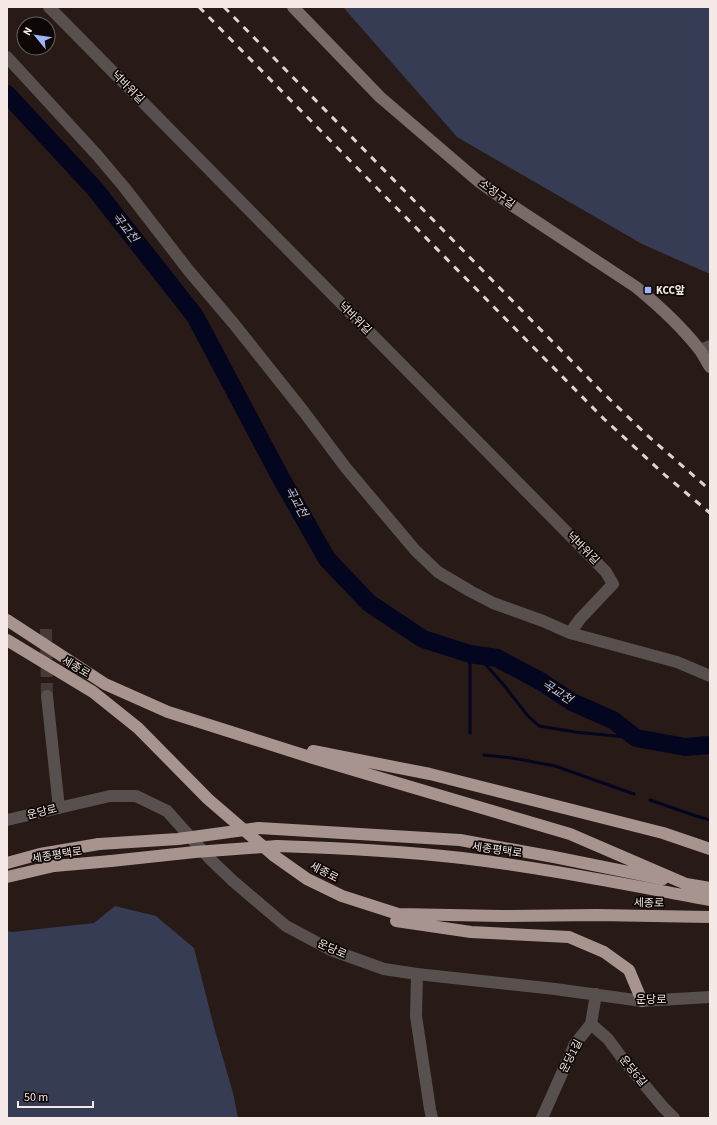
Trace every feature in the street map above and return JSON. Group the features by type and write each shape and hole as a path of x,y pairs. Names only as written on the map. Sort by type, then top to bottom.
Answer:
{"highway":[{"name":"세종로","path":"7,620 105,684 168,712 247,738 570,834 686,884 710,888"},
{"name":"세종로","path":"7,640 93,692 138,728 208,799 273,855 307,879 342,896 398,914 710,917"},
{"path":"247,738 430,774 663,833 710,849"},
{"name":"세종평택로","path":"7,863 40,854 99,844 178,839 259,828 460,840 554,857 686,884"},
{"name":"세종평택로","path":"7,877 54,866 195,852 277,846 363,850 462,858 558,872 710,900"},
{"path":"342,896 394,920 471,932 569,937 604,952 628,970 642,1001"}],"street":[{"name":"넉바위길","path":"49,7 606,572 613,584 580,619 570,633"},
{"name":"소정구길","path":"293,7 380,97 478,181 516,208 636,287 705,348 710,367"},
{"path":"7,57 98,155 189,271 234,324 304,412 346,468 415,550 438,572 493,603 543,621 570,633 677,662 710,676"},
{"path":"48,696 58,808"},
{"name":"운당로","path":"7,820 110,796 136,796 167,811 216,865 286,926 332,950 384,968 417,974 555,989 642,1001 710,997"},
{"path":"417,974 416,1016 432,1118"},
{"path":"592,1024 596,994"},
{"name":"운당1길","path":"542,1118 575,1044 592,1024"},
{"name":"운당6길","path":"592,1024 608,1039 663,1107 674,1118"}],"shaded area":[{"path":"343,7 710,7 710,274 642,244 457,137"},
{"path":"115,906 156,916 194,948 214,1027 233,1093 238,1118 7,1118 7,931 12,932 94,923"}],"waterway":[{"name":"곡교천","path":"7,94 95,189 195,316 282,480 327,559 369,603 423,639 470,654 497,658 542,682 572,702 613,720 636,738 685,747 710,745"},
{"path":"470,654 486,665 528,716 539,726 575,732 636,738"},
{"path":"470,654 470,733"},
{"path":"484,755 512,758 555,766 634,794"},
{"path":"650,800 710,820"}],"tunnel":[{"path":"46,629 47,696"}],"railway":[{"path":"199,7 604,419 666,476 710,513"},
{"path":"224,7 600,390 648,436 710,490"}],"place":[{"name":"KCC앞","path":"648,290"}]}
